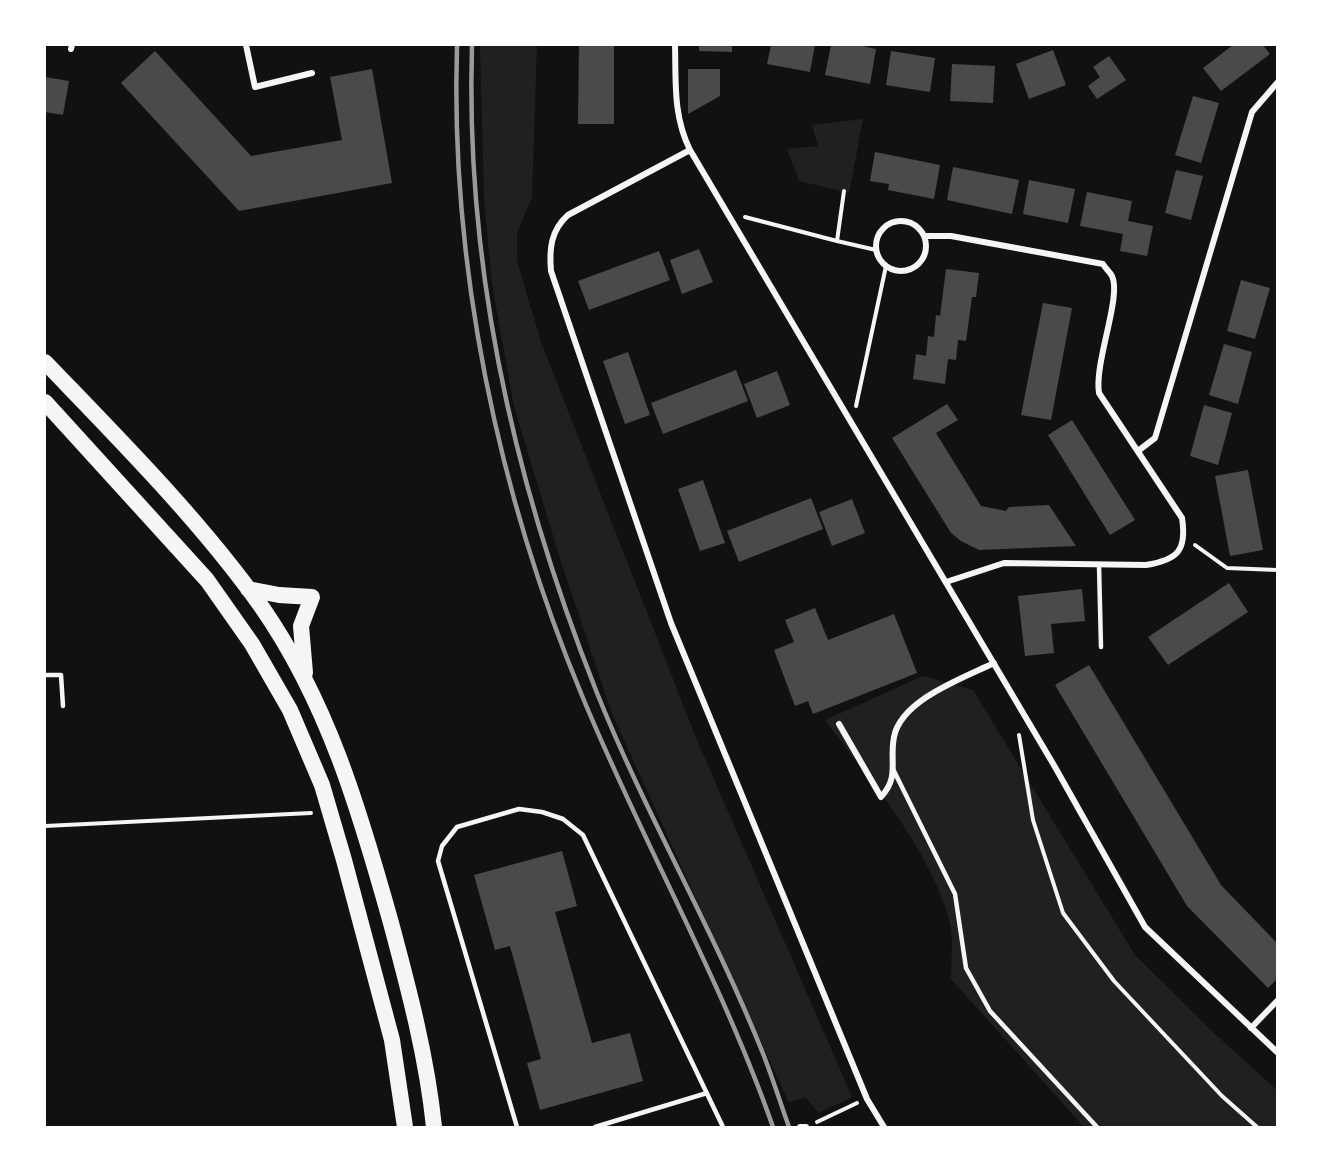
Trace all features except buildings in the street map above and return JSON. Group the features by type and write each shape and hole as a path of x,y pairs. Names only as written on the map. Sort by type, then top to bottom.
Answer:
{"highway":[{"path":"45,362 188,518 248,589 283,641 305,681 339,753 368,843 415,1017 434,1127"},
{"path":"45,402 186,556 252,644 290,710 330,812 385,1012 405,1127"},
{"path":"248,589 279,595 312,597 301,626 305,681"}],"street":[{"path":"246,45 255,87 312,73"},
{"path":"675,45 677,113 680,130 690,150 994,663 1145,927 1277,1052"},
{"path":"1138,451 1155,438 1252,112 1277,83"},
{"path":"690,150 568,215 561,221 551,243 551,271 671,623 867,1099 884,1127"},
{"path":"906,222 920,229 924,236 925,253 915,267 899,271 886,266 876,250 879,234 890,223 906,222"},
{"path":"924,236 951,236 1103,264 1113,277 1114,292 1096,378 1098,393 1182,518 1185,538 1179,551 1164,562 1146,565 1004,563 946,582"},
{"path":"839,724 881,797 892,785 894,736 904,713 932,694 994,663"},
{"path":"1251,1028 1277,1002"},
{"path":"800,1127 806,1127"}],"lane":[{"path":"1099,565 1101,647"},
{"path":"45,675 61,675 63,706"},
{"path":"893,769 955,894 966,968 990,1011 1097,1127"},
{"path":"517,1127 438,861 442,846 457,827 519,809 542,812 563,819 583,835 723,1127"},
{"path":"595,1127 707,1094"}],"path":[{"path":"837,241 844,191"},
{"path":"726,212 876,250"},
{"path":"852,424 886,266"},
{"path":"1185,538 1227,568 1277,570"},
{"path":"1018,728 1033,820 1063,913 1114,981 1222,1096 1257,1127"},
{"path":"45,826 330,812"},
{"path":"806,1127 867,1099"}],"shaded area":[{"path":"480,45 537,45 532,198 517,232 517,261 541,342 697,740 852,1097 819,1113 805,1097 789,1103 612,714 561,562 514,407 492,284 484,199"},
{"path":"863,119 849,193 799,181 787,149 818,146 812,125"},
{"path":"923,676 973,690 1135,955 1214,1033 1277,1090 1277,1127 1084,1127 951,979 951,926 927,865 879,790 825,720"}],"railway":[{"path":"457,45 457,128 462,211 471,295 504,460 526,541 553,621 583,698 730,1018 773,1127"},
{"path":"472,45 472,128 477,211 487,293 501,375 542,536 597,693 616,738 743,1006 766,1060 789,1127"}]}
